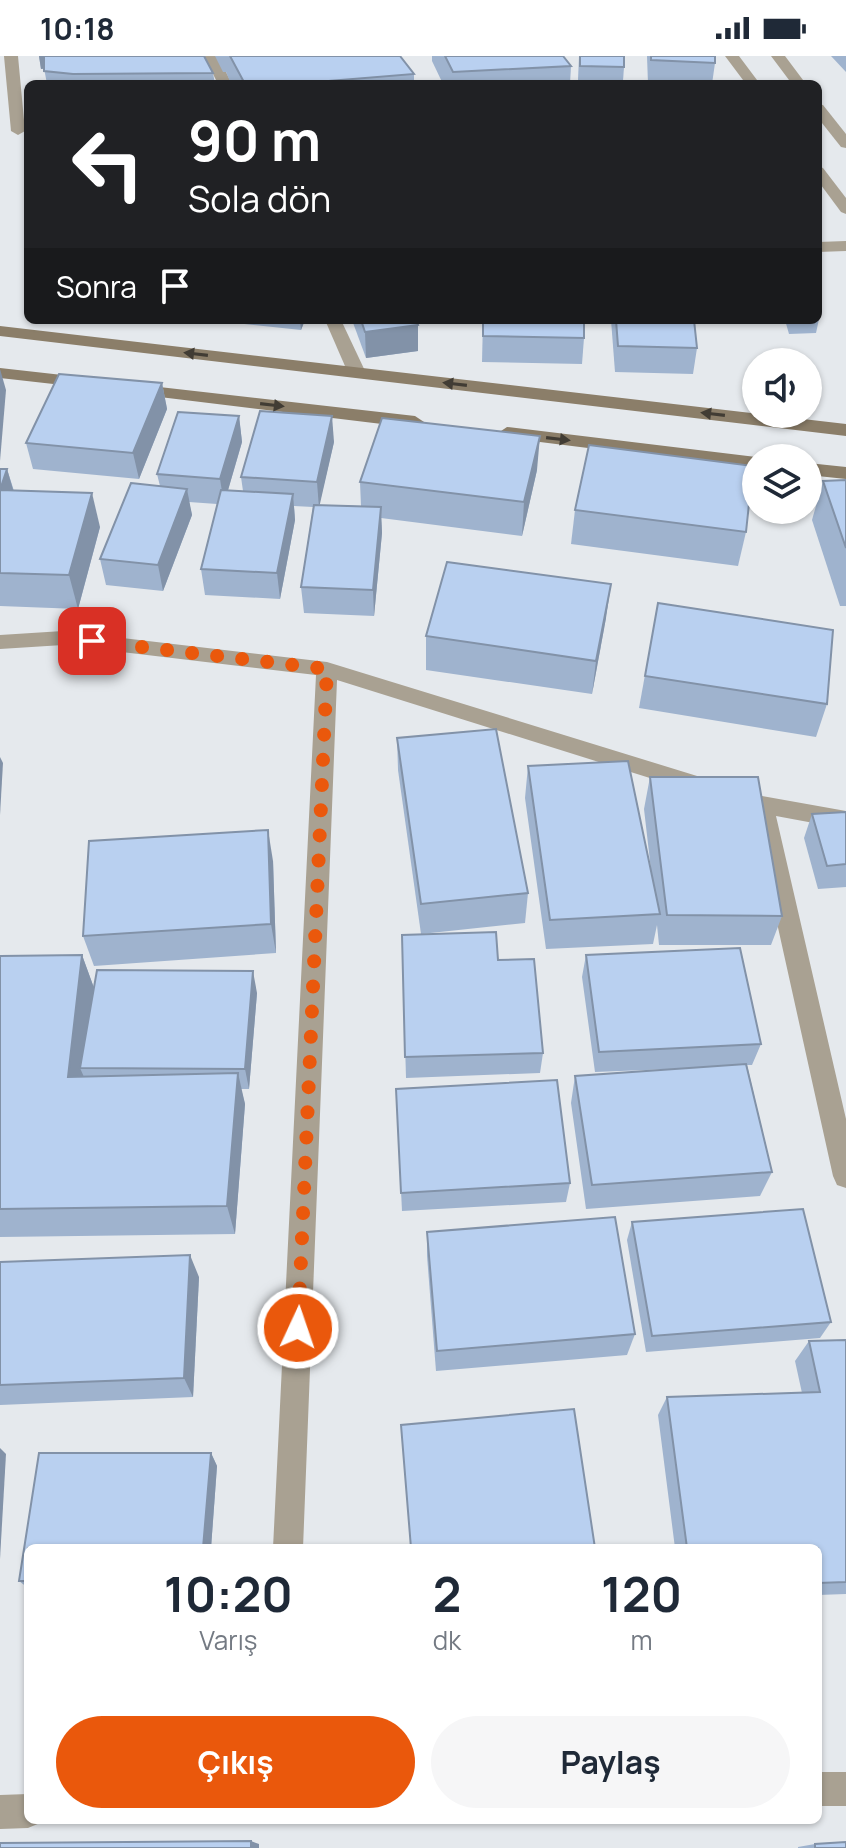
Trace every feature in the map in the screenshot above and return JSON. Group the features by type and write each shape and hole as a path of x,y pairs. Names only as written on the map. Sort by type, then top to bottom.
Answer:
{"main road":[{"path":"0,331 846,430"},
{"path":"0,373 440,425"},
{"path":"487,431 742,461"},
{"path":"822,470 846,473"}],"street":[{"path":"0,132 23,131 11,56"},
{"path":"211,56 223,80"},
{"path":"732,56 750,80"},
{"path":"778,56 796,80"},
{"path":"822,113 846,144"},
{"path":"822,176 846,209"},
{"path":"822,247 846,246"},
{"path":"335,324 357,373"},
{"path":"0,642 63,638 327,669 762,805 846,820"},
{"path":"288,1544 327,669"},
{"path":"762,805 846,1176"},
{"path":"822,1789 846,1789"},
{"path":"0,1812 24,1811"}],"building":[{"path":"44,56 204,56 213,73 73,74 44,71"},
{"path":"230,56 400,56 414,74 341,80 243,80"},
{"path":"445,56 563,56 571,66 453,72"},
{"path":"580,56 624,56 624,67 580,66"},
{"path":"651,56 715,56 715,63 651,60"},
{"path":"362,324 418,325 365,332"},
{"path":"483,324 584,324 584,338 483,336"},
{"path":"616,324 694,324 697,348 618,346"},
{"path":"59,374 162,383 133,453 26,443"},
{"path":"260,411 332,416 317,482 241,477"},
{"path":"178,412 239,416 220,479 157,474"},
{"path":"382,418 540,436 524,502 360,482"},
{"path":"589,445 742,465 742,524 747,524 746,532 575,510"},
{"path":"0,469 7,469 0,490"},
{"path":"846,480 846,548 823,481"},
{"path":"131,483 187,489 158,565 100,559"},
{"path":"0,490 92,493 69,575 0,573"},
{"path":"221,490 293,494 277,573 201,569"},
{"path":"314,505 381,507 373,590 301,587"},
{"path":"447,562 611,584 596,661 426,636"},
{"path":"658,603 833,630 827,704 645,676"},
{"path":"496,729 528,893 421,904 397,738"},
{"path":"628,761 660,914 550,920 528,766"},
{"path":"650,777 758,777 782,916 667,915"},
{"path":"846,812 846,864 827,866 812,814"},
{"path":"268,830 271,924 83,936 89,841"},
{"path":"496,932 498,960 534,959 543,1053 405,1057 402,935"},
{"path":"740,948 761,1044 599,1052 586,955"},
{"path":"82,955 68,1077 238,1073 227,1206 0,1209 0,956"},
{"path":"97,970 253,971 245,1069 80,1068"},
{"path":"746,1064 772,1172 592,1185 575,1076"},
{"path":"557,1080 570,1183 401,1193 396,1089"},
{"path":"803,1209 831,1322 652,1336 632,1222"},
{"path":"615,1217 635,1334 437,1351 427,1232"},
{"path":"190,1255 184,1378 0,1385 0,1262"},
{"path":"846,1340 846,1582 822,1583 822,1544 686,1544 667,1397 820,1392 809,1341"},
{"path":"574,1409 594,1544 411,1544 401,1425"},
{"path":"39,1453 211,1453 203,1544 25,1544"},
{"path":"24,1549 24,1581 19,1581"},
{"path":"251,1841 251,1848 0,1848 0,1843"},
{"path":"846,1842 846,1848 815,1848 815,1844"}],"route":[{"path":"92,641 327,669 298,1328"}]}
